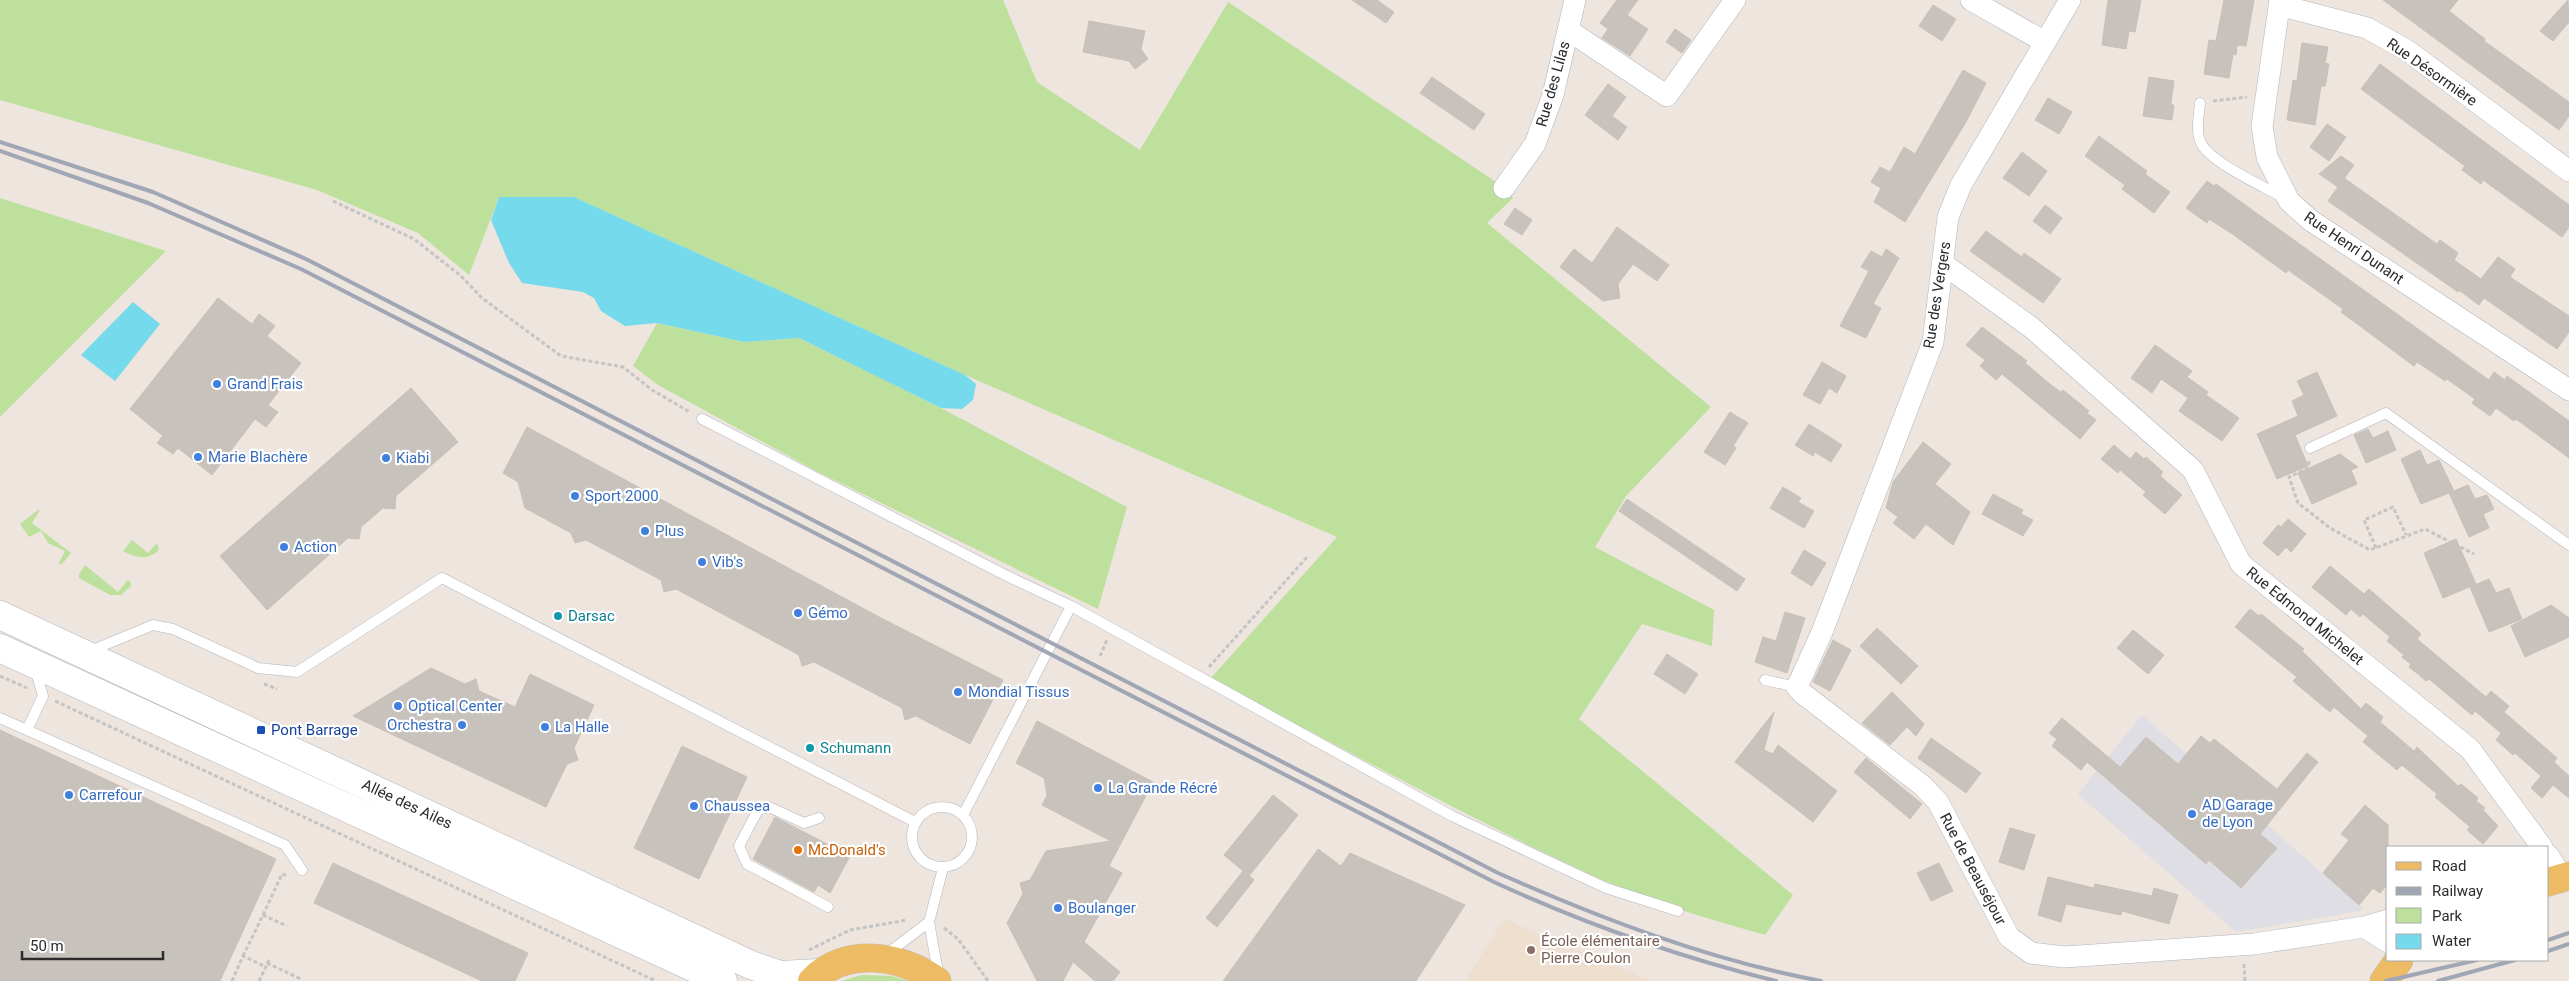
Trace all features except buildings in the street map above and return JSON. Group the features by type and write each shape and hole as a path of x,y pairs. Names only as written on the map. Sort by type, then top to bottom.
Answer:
{"main road":[{"name":"Allée des Ailes","path":"0,615 752,965 780,975 816,977"},
{"name":"Allée des Ailes","path":"0,648 702,976 724,981"},
{"path":"816,977 841,963 862,958 880,958 904,963 925,972 938,981"},
{"path":"2384,981 2398,961"}],"street":[{"name":"Rue des Lilas","path":"1504,188 1536,144 1553,95 1576,0"},
{"path":"1568,30 1667,96 1735,0"},
{"path":"1971,0 2045,42"},
{"name":"Rue des Vergers","path":"1797,687 1822,632 1933,342 1948,217 1961,185 2070,0"},
{"name":"Rue Henri Dunant","path":"2279,2 2262,126 2267,157 2289,201 2310,220 2566,382"},
{"name":"Rue Désormière","path":"2279,2 2367,28 2408,51 2569,171"},
{"name":"Rue Edmond Michelet","path":"1942,264 2032,328 2193,470 2241,564 2470,749 2541,846"},
{"name":"Rue de Beauséjour","path":"1797,687 1923,786 1938,802 2009,937 2031,953 2064,957 2254,944 2364,927 2386,921"},
{"path":"2549,858 2560,879"},
{"path":"2364,927 2386,941"},
{"name":"Rue de Beauséjour","path":"2364,927 2386,927"}],"lane":[{"path":"2200,103 2198,134 2201,144 2215,158 2289,201"},
{"path":"2310,448 2386,413 2569,545"},
{"path":"702,419 996,571 1070,606 1452,816 1606,888 1678,911"},
{"path":"84,654 153,625 173,629 258,668 297,672 442,578 915,822"},
{"path":"963,815 1070,606"},
{"path":"28,730 42,696 33,663"},
{"path":"1765,680 1797,687"},
{"path":"0,718 285,845 302,870"},
{"path":"819,818 804,823 769,807 758,810 739,846 747,864 828,907"},
{"path":"949,807 963,815 971,828 972,844 969,852 958,863 943,868 927,864 916,853 911,838 915,822 920,816 933,808 949,807"},
{"path":"938,981 929,922 943,868"},
{"path":"880,958 929,922"}],"path":[{"path":"2200,103 2265,95"},
{"path":"333,201 414,240 461,276 482,298 561,356 623,367 652,390 702,419"},
{"path":"2310,448 2308,468 2288,476 2298,503 2330,528 2370,550 2425,529 2474,554"},
{"path":"2376,548 2364,520 2379,513 2393,507 2406,535"},
{"path":"1200,677 1308,556"},
{"path":"0,676 656,981"},
{"path":"259,682 277,689"},
{"path":"232,981 282,874 290,877"},
{"path":"263,915 287,926"},
{"path":"243,956 301,979"},
{"path":"259,981 270,958"},
{"path":"2244,965 2245,981"}],"shaded area":[{"path":"2142,715 2364,910 2236,932 2078,794"},
{"name":"École élémentaire Pierre Coulon","path":"1504,919 1651,981 1465,981"}],"green space":[{"path":"0,0 1003,0 1037,82 1140,150 1228,2 1493,180 1513,198 1487,223 1711,407 1626,496 1595,547 1714,610 1712,646 1642,624 1579,719 1793,895 1765,935 1646,897 1607,882 1507,834 1210,679 1337,537 965,375 574,197 499,197 469,275 418,233 317,190 0,100"},
{"path":"0,198 166,251 0,417"},
{"path":"657,323 744,342 799,338 941,408 1127,507 1098,609 818,472 658,385 633,366"},
{"path":"40,510 32,523 71,553 63,563 58,565 65,551 48,543 41,531 29,537 20,524"},
{"path":"132,540 148,553 157,543 159,550 146,557 123,551"},
{"path":"85,565 118,592 128,580 131,586 121,595 110,595 79,578 79,574"},
{"path":"862,975 892,976 909,981 841,981"}],"water":[{"path":"499,197 574,197 965,375 976,384 973,400 962,409 941,408 799,338 744,342 657,323 625,326 601,311 594,298 583,292 522,283 509,263 491,220"},
{"path":"133,302 160,324 115,381 81,355"}],"railway":[{"path":"0,142 153,192 306,259 1498,873 1616,922 1697,950 1738,962 1821,981"},
{"path":"0,151 148,203 301,269 1494,882 1563,912 1633,938 1740,972 1776,981"},
{"path":"2549,940 2569,933"},
{"path":"2549,951 2569,944"},
{"path":"2386,981 2473,961"},
{"path":"2438,981 2511,961"}],"place":[{"name":"Grand Frais","path":"217,384"},
{"name":"Marie Blachère","path":"198,457"},
{"name":"Kiabi","path":"386,458"},
{"name":"Sport 2000","path":"575,496"},
{"name":"Plus","path":"645,531"},
{"name":"Action","path":"284,547"},
{"name":"Vib's","path":"702,562"},
{"name":"Gémo","path":"798,613"},
{"name":"Darsac","path":"558,616"},
{"name":"Mondial Tissus","path":"958,692"},
{"name":"Optical Center","path":"398,706"},
{"name":"Orchestra","path":"462,725"},
{"name":"La Halle","path":"545,727"},
{"name":"Pont Barrage","path":"261,730"},
{"name":"Schumann","path":"810,748"},
{"name":"La Grande Récré","path":"1098,788"},
{"name":"Carrefour","path":"69,795"},
{"name":"Chaussea","path":"694,806"},
{"name":"AD Garage de Lyon","path":"2192,814"},
{"name":"McDonald's","path":"798,850"},
{"name":"Boulanger","path":"1058,908"},
{"name":"École élémentaire Pierre Coulon","path":"1531,950"}]}
